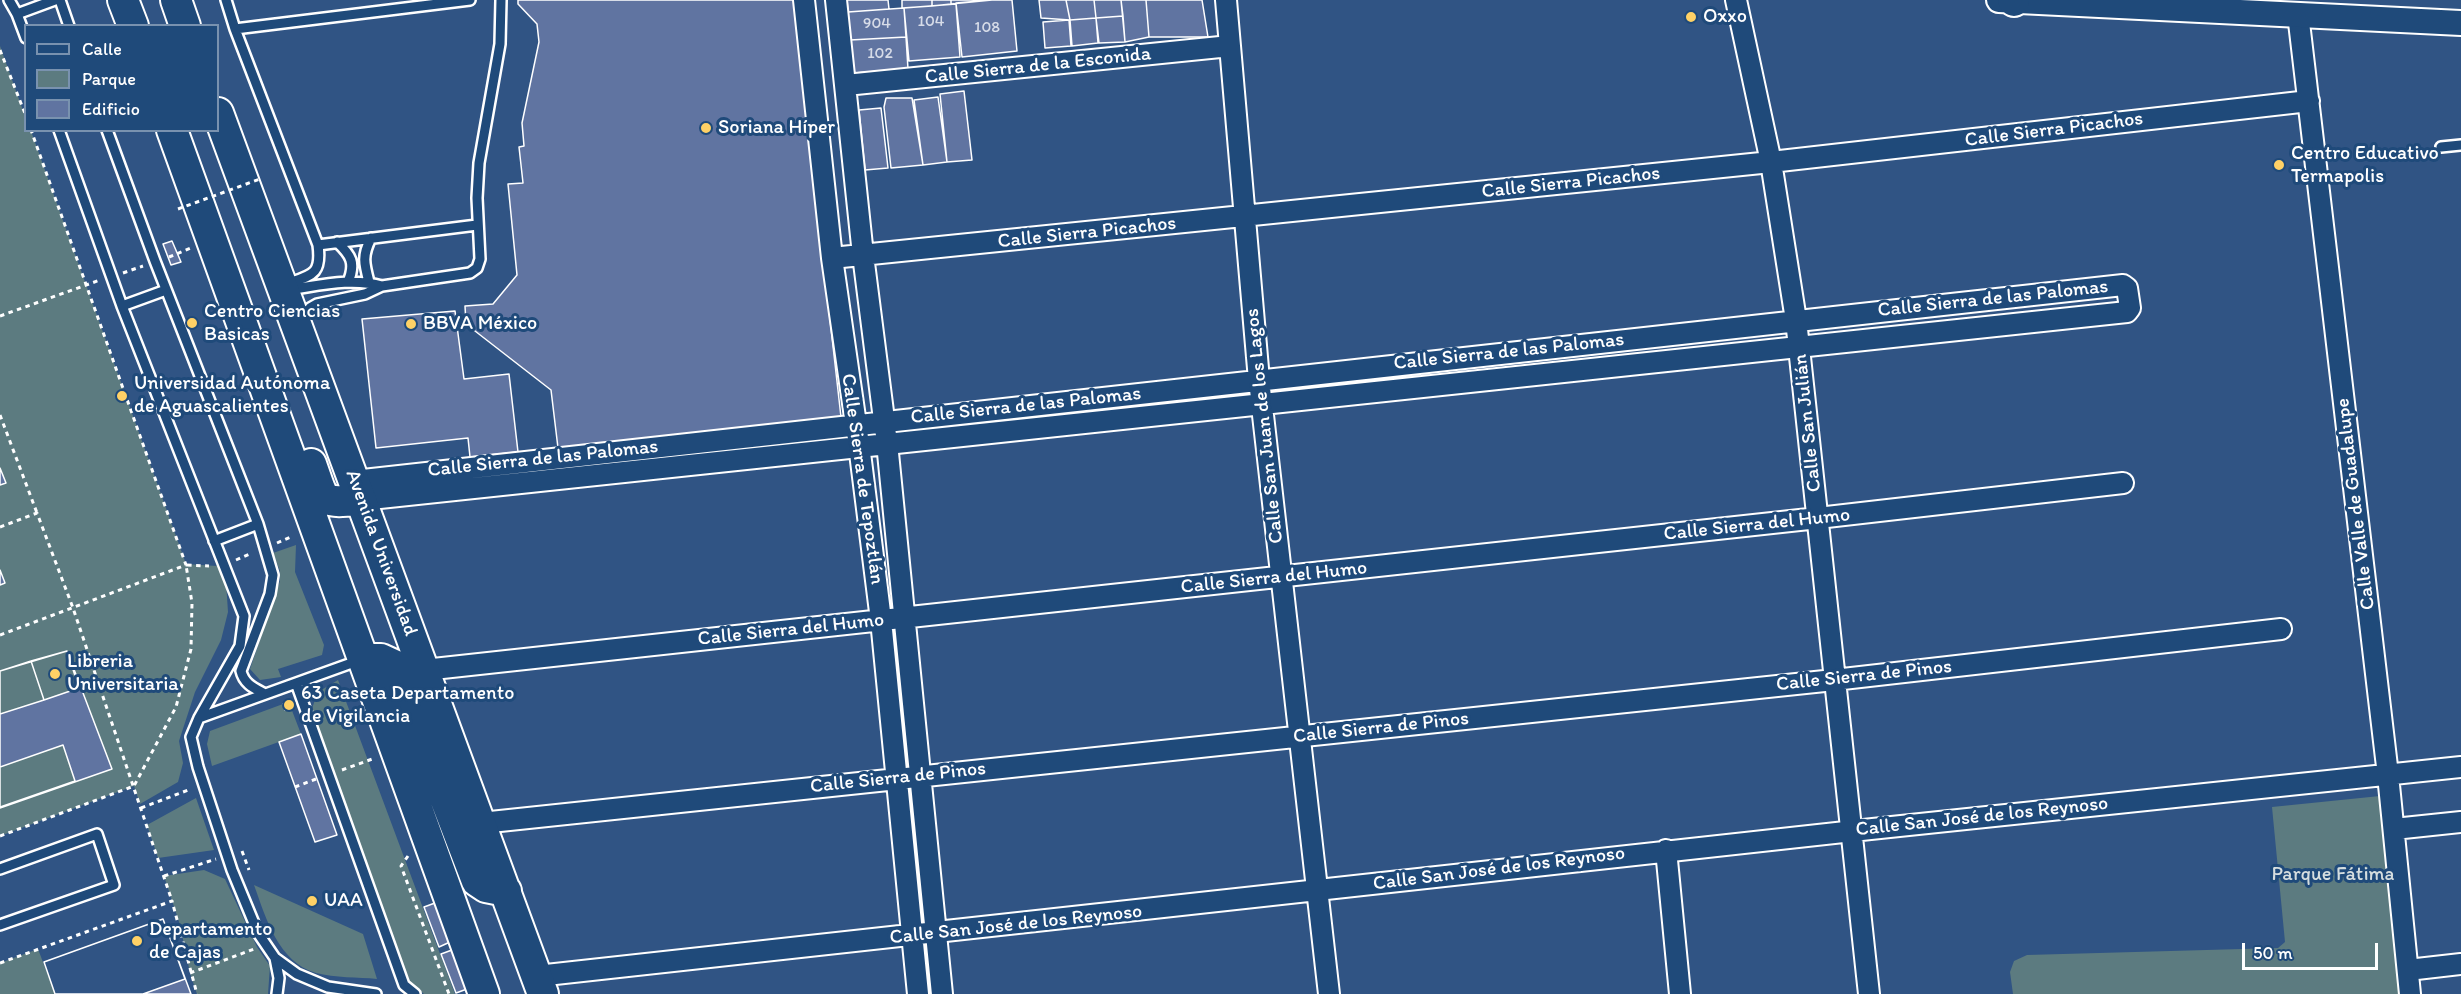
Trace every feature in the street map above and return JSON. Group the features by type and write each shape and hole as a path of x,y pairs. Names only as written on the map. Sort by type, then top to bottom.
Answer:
{"main road":[{"path":"123,0 132,24"},
{"path":"176,0 184,24"},
{"name":"Avenida Universidad","path":"219,116 540,985"},
{"path":"173,132 484,994"},
{"path":"258,365 271,370 283,386 325,498 331,502 358,490"},
{"path":"364,659 381,659 394,665 477,881 486,887 506,891"}],"street":[{"name":"Calle Sierra de Tepoztlán","path":"804,0 832,258 881,620 918,994"},
{"name":"Calle Sierra de Tepoztlán","path":"836,0 862,255 887,443 942,994"},
{"name":"Calle San Juan de los Lagos","path":"1226,0 1259,380 1329,994"},
{"name":"Calle San Julián","path":"1736,0 1772,162 1800,348 1869,994"},
{"path":"1999,0 2461,23"},
{"name":"Calle Valle de Guadalupe","path":"2298,14 2388,774 2410,994"},
{"name":"Calle Sierra de la Esconida","path":"846,85 1230,46"},
{"name":"Calle Sierra Picachos","path":"832,258 1772,162 2309,101"},
{"name":"Calle Sierra de las Palomas","path":"2122,285 2127,288 2130,308 2127,312 1263,405 887,443 358,490 855,424 2122,285"},
{"name":"Calle Sierra del Humo","path":"424,670 2123,483"},
{"name":"Calle Sierra de Pinos","path":"481,823 1834,680 2281,629"},
{"name":"Calle San José de los Reynoso","path":"540,985 912,937 1666,850 2461,767"},
{"path":"2394,830 2461,822"},
{"path":"1666,850 1680,994"},
{"path":"2408,970 2461,964"}],"lane":[{"path":"9,0 24,33"},
{"path":"17,14 58,0 68,24"},
{"path":"225,0 318,245 320,262 317,270 283,288"},
{"path":"235,29 470,0"},
{"path":"495,0 499,11"},
{"path":"298,328 310,308 316,304 365,294 382,286 470,273 477,268 480,259 477,225 478,163 500,44 501,0"},
{"path":"60,132 122,306 244,616 240,646 199,718 191,737 198,767 232,870 258,933 275,958 297,975 328,987 376,994"},
{"path":"108,132 266,548 273,574 270,594 241,671 249,686 265,694"},
{"path":"2441,147 2461,145"},
{"path":"318,245 477,225"},
{"path":"369,282 364,265 364,252 371,238"},
{"path":"337,242 349,253 353,263 348,282"},
{"path":"283,288 348,282 369,282 382,286"},
{"path":"122,306 166,290"},
{"path":"214,541 258,524"},
{"path":"199,718 364,659"},
{"path":"296,683 404,985 415,994"},
{"path":"0,869 97,834 114,885 0,925"},
{"path":"275,958 279,978 277,994"},
{"path":"319,994 328,987"}],"path":[{"path":"0,50 24,111"},
{"path":"0,836 134,786 176,706 191,649 192,603 186,565 32,132"},
{"path":"178,209 260,178"},
{"path":"0,316 213,240"},
{"path":"0,416 73,608 134,786 172,901 197,994"},
{"path":"0,527 37,513"},
{"path":"0,635 186,565 217,566 296,535"},
{"path":"141,808 191,789"},
{"path":"425,829 401,866 449,994"},
{"path":"240,845 252,879"},
{"path":"164,876 216,860"},
{"path":"0,963 172,901"}],"green space":[{"path":"0,46 24,113 24,132 31,132 186,564 217,566 226,582 228,612 221,640 195,692 179,741 183,763 178,782 140,804 134,786 0,836"},
{"path":"296,545 295,572 324,645 322,655 278,669 281,677 260,680 250,669 280,581 280,571 273,553"},
{"path":"338,680 455,994 424,994 407,979 311,711 318,692"},
{"path":"283,704 285,710 291,708 301,734 212,766 207,744 210,731"},
{"name":"Parque Fátima","path":"2380,796 2401,994 2013,994 2010,972 2014,961 2027,955 2278,948 2285,942 2272,807"},
{"path":"196,798 214,850 158,858 147,825"},
{"path":"204,870 225,879 257,947 270,966 268,994 197,994 180,925 164,876"},
{"path":"254,885 363,934 377,979 323,975 303,967 292,959 275,937"},
{"path":"38,949 55,994 0,994 0,963"}],"building":[{"path":"518,0 794,0 841,417 558,448 551,390 466,324 465,306 493,304 517,275 508,184 523,183 519,147 524,146 522,123 539,42 537,24 518,4"},
{"path":"847,0 888,0 889,9 848,12"},
{"path":"902,0 932,0 932,6 902,8"},
{"path":"932,0 951,0 951,4 932,6"},
{"path":"951,0 992,0 951,4"},
{"path":"1012,0 1017,51 962,57 956,3"},
{"path":"1039,0 1066,0 1070,20 1041,18"},
{"path":"1066,0 1094,0 1096,18 1070,20"},
{"path":"1094,0 1121,0 1123,16 1096,18"},
{"path":"1121,0 1146,0 1149,37 1125,42"},
{"path":"1146,0 1202,0 1208,37 1149,37"},
{"path":"956,4 960,57 909,61 904,8"},
{"path":"904,8 906,37 850,40 848,12"},
{"path":"1123,16 1125,42 1099,43 1096,18"},
{"path":"1096,18 1098,43 1072,46 1070,20"},
{"path":"1069,20 1071,46 1045,48 1043,22"},
{"path":"906,37 908,69 854,73 850,40"},
{"path":"964,91 972,160 947,162 940,94"},
{"path":"938,97 947,162 923,165 914,100"},
{"path":"886,98 912,98 923,165 891,168 884,107"},
{"path":"881,108 888,168 865,170 859,110"},
{"path":"172,241 181,262 171,265 163,244"},
{"path":"455,311 464,379 509,374 518,452 470,457 468,438 376,448 362,319"},
{"path":"0,468 6,483 0,485"},
{"path":"0,570 5,583 0,585"},
{"path":"67,651 112,769 0,808 0,671"},
{"name":"Libreria Universitaria","path":"67,651 79,688 44,700 31,661"},
{"path":"31,661 44,700 0,714 0,671"},
{"name":"63 Caseta Departamento de Vigilancia","path":"292,700 294,707 285,710 283,704"},
{"path":"301,734 337,835 315,842 279,742"},
{"path":"63,745 75,781 0,807 0,767"},
{"path":"435,903 450,942 439,947 424,907"},
{"name":"Departamento de Cajas","path":"163,919 191,994 55,994 44,962"},
{"name":"Departamento de Cajas","path":"163,919 185,979 143,994 55,994 44,962"},
{"path":"452,950 467,989 456,993 441,954"}],"place":[{"name":"Oxxo","path":"1691,17"},
{"name":"Soriana Híper","path":"706,128"},
{"name":"Centro Educativo Termapolis","path":"2279,165"},
{"name":"Centro Ciencias Basicas","path":"192,323"},
{"name":"BBVA México","path":"411,324"},
{"name":"Universidad Autónoma de Aguascalientes","path":"122,396"},
{"name":"Libreria Universitaria","path":"55,674"},
{"name":"63 Caseta Departamento de Vigilancia","path":"289,705"},
{"name":"UAA","path":"312,901"},
{"name":"Departamento de Cajas","path":"137,941"}]}
